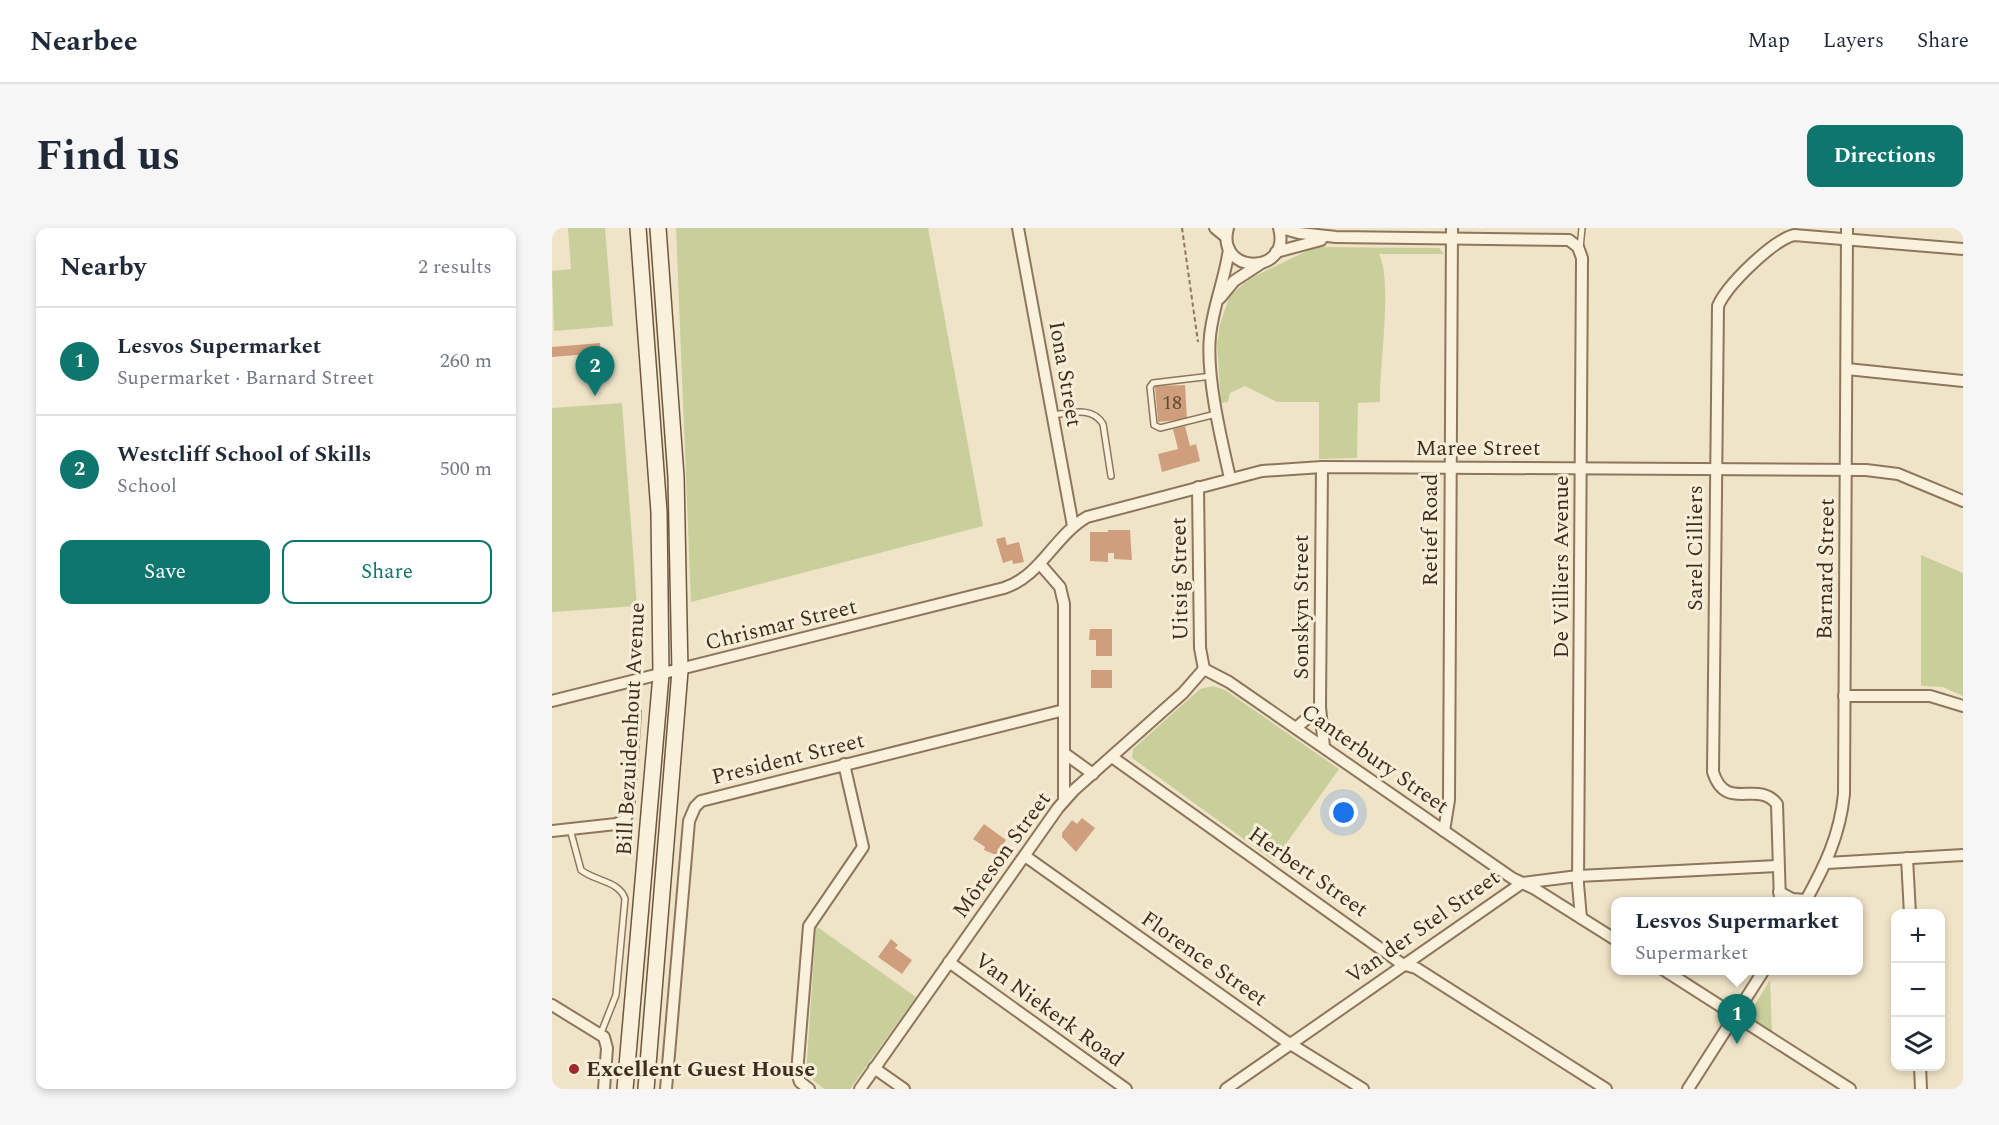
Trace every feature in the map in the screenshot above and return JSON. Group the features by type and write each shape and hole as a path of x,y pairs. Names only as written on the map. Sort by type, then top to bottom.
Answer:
{"main road":[{"name":"Bill Bezuidenhout Avenue","path":"625,1089 661,675 659,512 638,228"},
{"name":"Bill Bezuidenhout Avenue","path":"646,1089 680,670 677,489 658,228"}],"street":[{"name":"Iona Street","path":"1018,228 1073,526"},
{"path":"1215,228 1227,232 1229,249 1210,337 1212,376 1230,478"},
{"path":"1276,252 1281,240 1280,228 1336,237"},
{"path":"1217,303 1234,281 1276,252 1336,237 1451,233 1569,240 1580,249"},
{"name":"Retief Road","path":"1444,831 1449,800 1451,233"},
{"name":"Sarel Cilliers","path":"1779,897 1777,804 1764,794 1732,794 1724,791 1717,784 1713,772 1717,311 1724,294 1776,242 1787,236 1846,233 1963,249"},
{"name":"Barnard Street","path":"1807,897 1827,863 1842,815 1845,767 1846,233"},
{"path":"1229,249 1242,262 1261,264"},
{"name":"De Villiers Avenue","path":"1580,249 1582,258 1578,876 1581,918"},
{"path":"1847,369 1963,381"},
{"name":"Maree Street","path":"1019,581 1040,564 1073,526 1100,512 1230,478 1288,467 1846,470 1898,474 1963,501"},
{"name":"Sonskyn Street","path":"1322,467 1320,707 1323,747"},
{"name":"Uitsig Street","path":"1198,487 1200,648 1204,669"},
{"path":"1040,564 1055,580 1064,599 1064,801"},
{"name":"Chrismar Street","path":"552,701 993,590 1019,581"},
{"name":"Canterbury Street","path":"1204,669 1229,682 1522,883 1611,937"},
{"name":"Môreson Street","path":"860,1089 1064,801 1183,693 1204,669"},
{"path":"1844,696 1930,696 1963,706"},
{"path":"1296,728 1320,707"},
{"path":"1307,736 1315,724 1320,707"},
{"name":"President Street","path":"666,1089 690,814 701,801 1064,710"},
{"path":"552,831 621,823 628,813 635,713"},
{"path":"1064,753 1093,774"},
{"name":"Herbert Street","path":"1112,757 1402,964 1416,968 1606,1089"},
{"path":"809,1089 800,1082 797,1073 809,926 859,856 863,845 844,764"},
{"path":"1827,863 1963,855"},
{"name":"Florence Street","path":"1025,856 1292,1044 1363,1089"},
{"path":"1906,858 1910,909"},
{"name":"Van der Stel Street","path":"1226,1089 1402,964 1522,883 1578,876 1777,866"},
{"name":"Van Niekerk Road","path":"949,962 1126,1089"},
{"path":"1672,975 1850,1089"},
{"path":"1688,1089 1761,975"},
{"path":"552,1005 601,1033 607,1048 604,1089"},
{"path":"874,1068 904,1089"},
{"path":"1920,1071 1921,1089"}],"lane":[{"path":"1580,249 1582,228"},
{"path":"1212,376 1153,383 1150,387 1154,425 1160,428 1218,413"},
{"path":"1052,415 1083,411 1099,418 1103,424 1111,476"},
{"path":"570,829 581,870 595,880 616,887 625,899 616,995 601,1033"}],"path":[{"path":"1182,228 1199,351"}],"green space":[{"path":"568,228 605,228 613,326 554,331 552,271 571,269"},
{"path":"676,228 928,228 983,526 691,602"},
{"path":"1315,247 1439,248 1444,254 1379,254 1385,284 1380,402 1358,403 1357,458 1319,459 1319,402 1277,402 1245,386 1230,393 1228,402 1221,403 1217,344 1220,324 1230,295 1251,278"},
{"path":"622,403 637,606 552,612 552,408"},
{"path":"1921,555 1963,573 1963,696 1943,687 1921,686"},
{"path":"1213,686 1225,690 1339,769 1274,861 1132,758 1133,749 1200,689"},
{"path":"816,926 916,997 850,1089 824,1089 806,1074"},
{"path":"1770,980 1772,1032 1748,1016"}],"building":[{"path":"600,343 601,353 552,357 552,347"},
{"path":"1185,385 1187,419 1158,422 1155,386"},
{"path":"1185,426 1190,446 1196,444 1200,461 1162,472 1158,454 1178,449 1173,429"},
{"path":"1108,530 1130,530 1132,560 1114,559 1114,553 1108,553 1108,562 1090,561 1090,532 1108,532"},
{"path":"1005,537 1007,545 1019,542 1024,562 1013,564 1012,560 1003,563 996,539"},
{"path":"1090,629 1112,629 1112,656 1096,656 1096,640 1089,640"},
{"path":"1091,670 1112,670 1112,688 1091,688"},
{"path":"1082,818 1095,828 1076,852 1062,837 1062,833 1072,820 1077,824"},
{"path":"984,824 1006,840 996,855 984,850 985,847 973,839"},
{"path":"891,939 898,945 895,948 912,960 902,974 878,957"}],"place":[{"name":"Westcliff School of Skills","path":"595,396"},
{"name":"Lesvos Supermarket","path":"1737,1044"},
{"name":"Excellent Guest House","path":"574,1069"}]}
